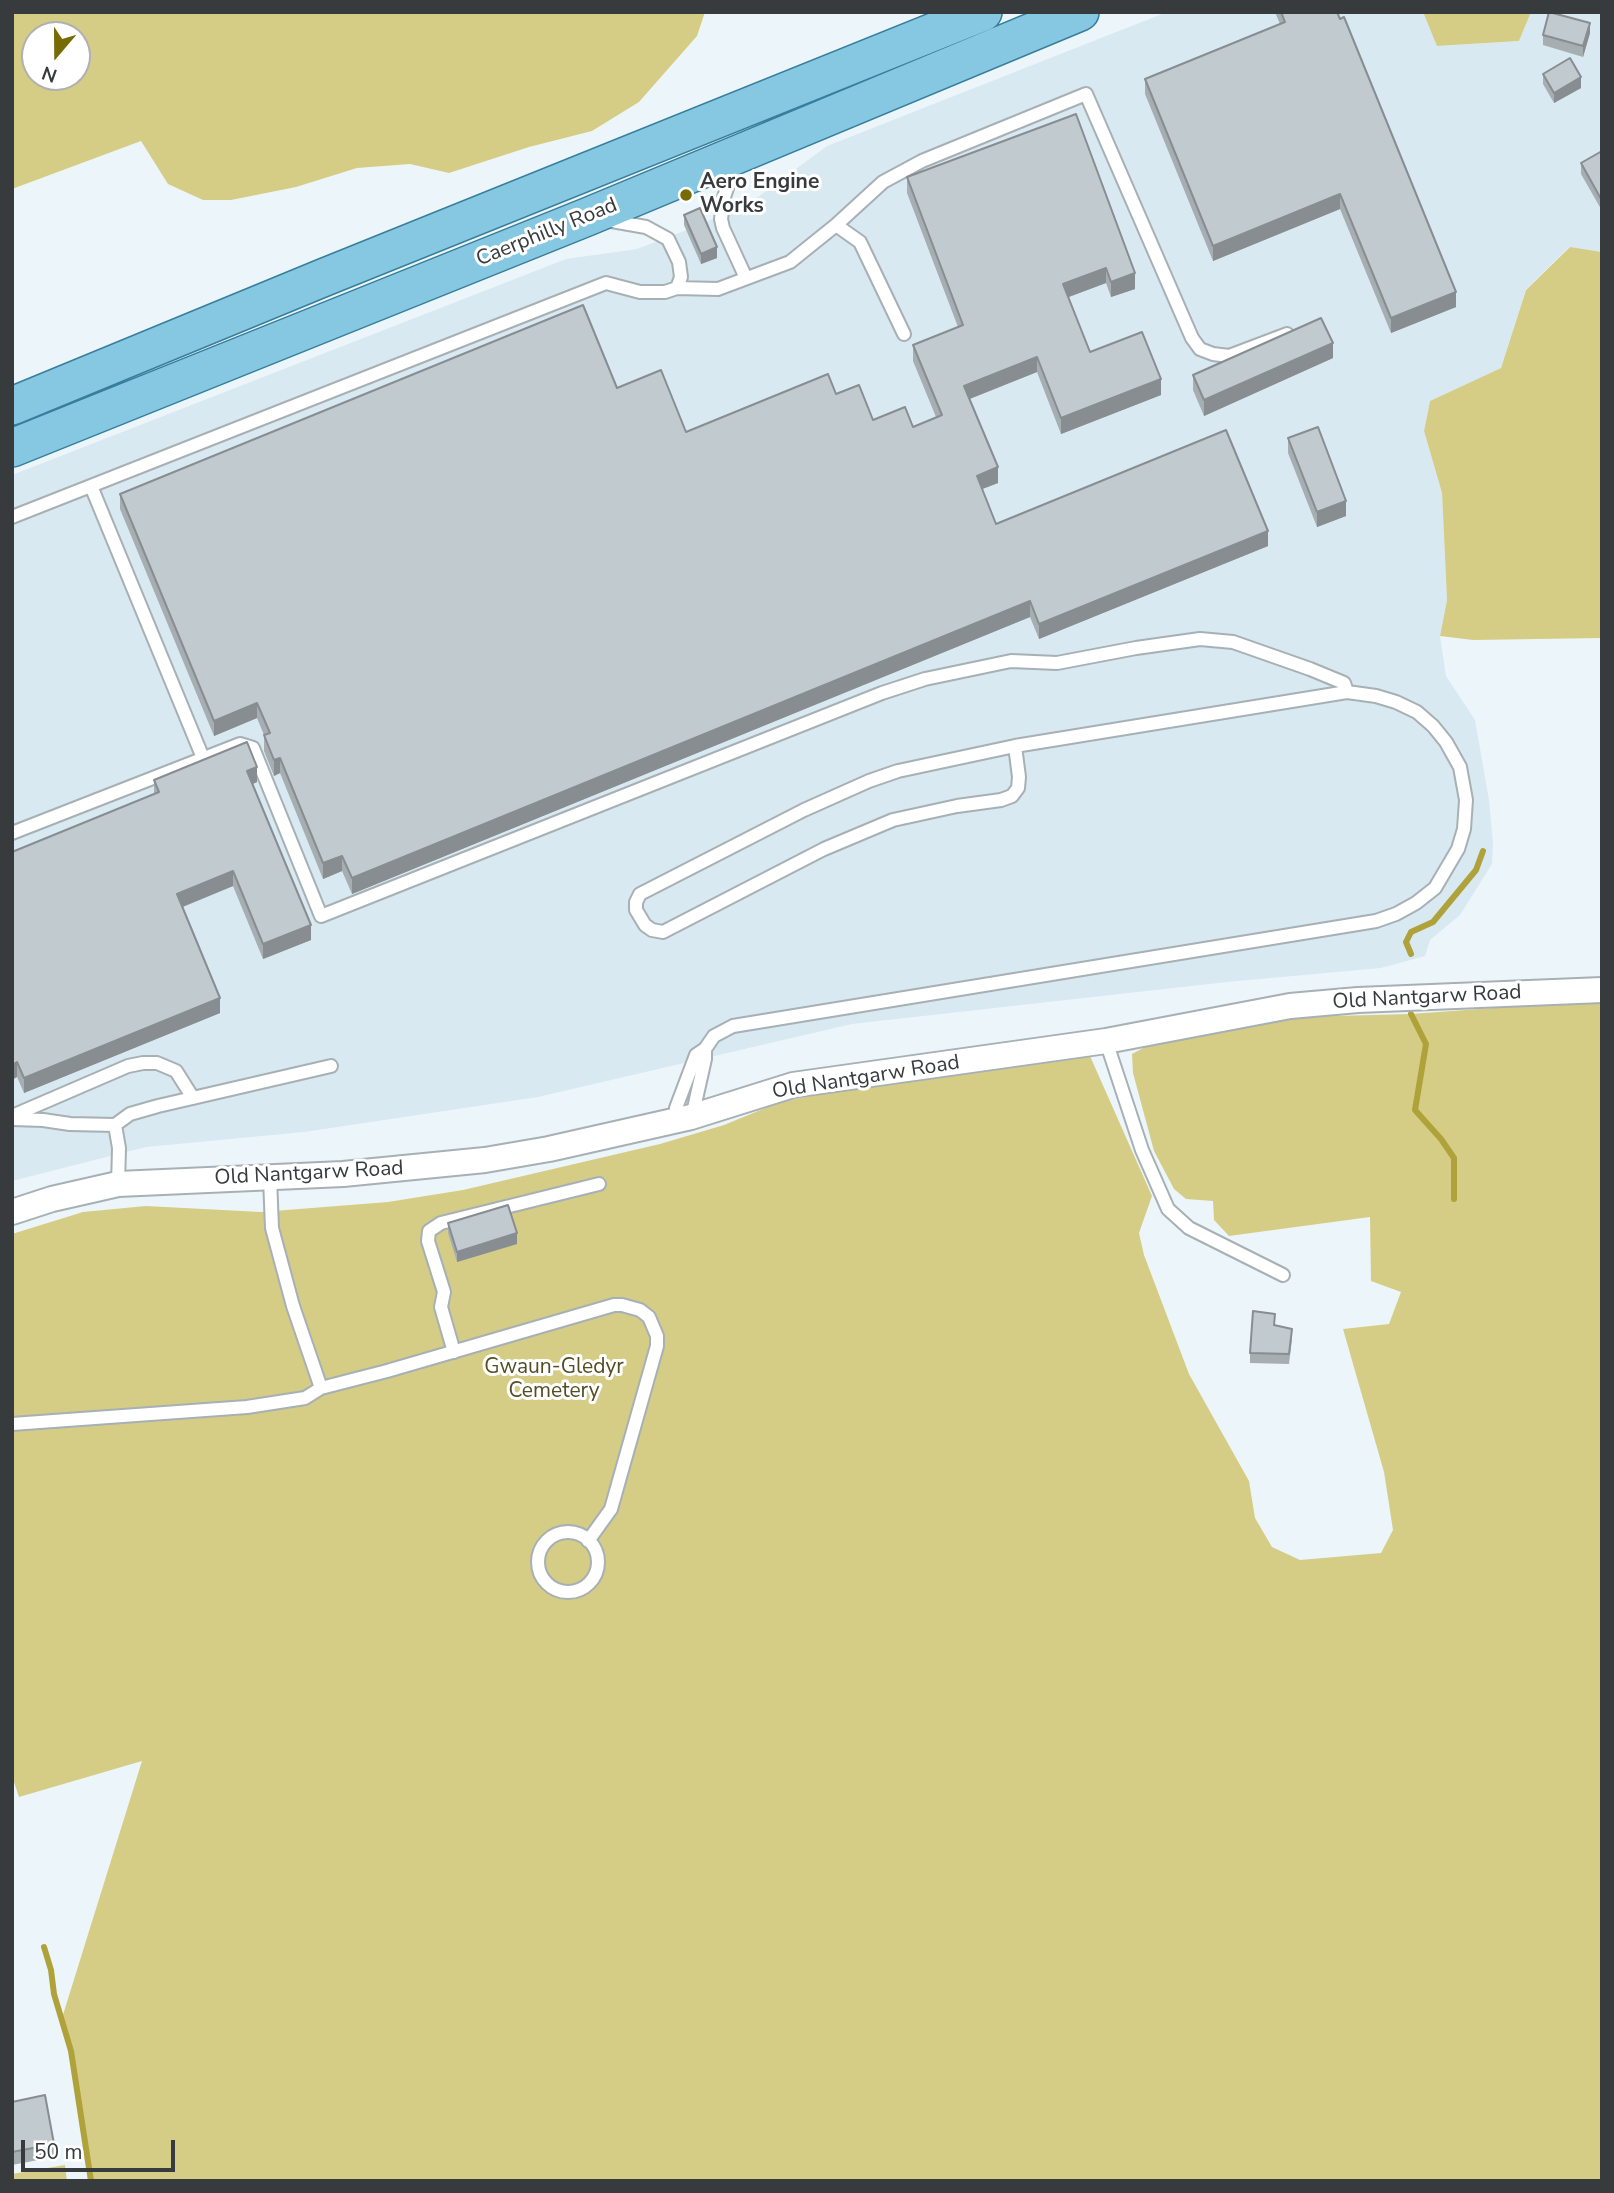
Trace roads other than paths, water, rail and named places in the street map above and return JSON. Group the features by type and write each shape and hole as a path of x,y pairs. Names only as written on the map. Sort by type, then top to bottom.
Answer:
{"main road":[{"name":"Caerphilly Road","path":"12,406 491,209 983,12"},
{"name":"Caerphilly Road","path":"12,448 587,217 1080,12"}],"street":[{"name":"Old Nantgarw Road","path":"12,1212 52,1199 118,1184 270,1178 422,1168 485,1160 549,1149 684,1119 793,1086 1106,1041 1290,1006 1358,1000 1602,990"}],"lane":[{"path":"12,517 606,283 640,292 665,292 677,288 718,289 790,261 836,225 883,181 922,161 1086,94 1192,338 1200,349 1229,356 1287,334"},
{"path":"738,155 724,197 721,219 746,278"},
{"path":"587,217 646,226 668,239 679,262 681,277 677,288"},
{"path":"836,225 860,242 904,334"},
{"path":"91,486 203,758"},
{"path":"12,833 240,744 253,748 321,916 882,692 925,679 1011,661 1057,663 1200,639 1233,642 1310,668 1344,683 1347,692"},
{"path":"684,1119 705,1059 705,1049 714,1036 733,1026 1376,921 1416,903 1435,888 1458,849 1464,829 1466,800 1460,767 1446,742 1418,712 1376,696 1347,692 1015,746 898,771 804,810 640,894 636,909 645,925 652,930 663,932 824,849 893,820 1013,796 1018,788 1019,777 1015,746"},
{"path":"1106,1041 1142,1150 1168,1209 1189,1228 1283,1275"},
{"path":"12,1118 128,1066 143,1063 158,1063 176,1071 193,1098"},
{"path":"12,1118 115,1125 130,1114 331,1066"},
{"path":"115,1125 119,1148 118,1184"},
{"path":"270,1178 272,1228 293,1306 321,1388"},
{"path":"454,1352 441,1307 444,1292 428,1241 429,1231 440,1223 599,1184"},
{"path":"12,1424 247,1407 305,1398 321,1388 614,1305 633,1307 649,1317 657,1336 657,1346 611,1509 588,1541"},
{"path":"572,1533 588,1541 597,1557 595,1575 590,1583 574,1592 555,1590 538,1568 541,1550 546,1542 553,1536 572,1533"}],"waterway":[{"path":"1411,954 1406,942 1411,932 1433,922 1476,870 1483,851"},
{"path":"1411,1014 1426,1044 1415,1110 1454,1158 1454,1199"},
{"path":"44,1947 54,1994 71,2051 91,2181"}],"place":[{"name":"Aero Engine Works","path":"686,195"}],"park label":[{"name":"Gwaun-Gledyr Cemetery","path":"554,1380"}]}
